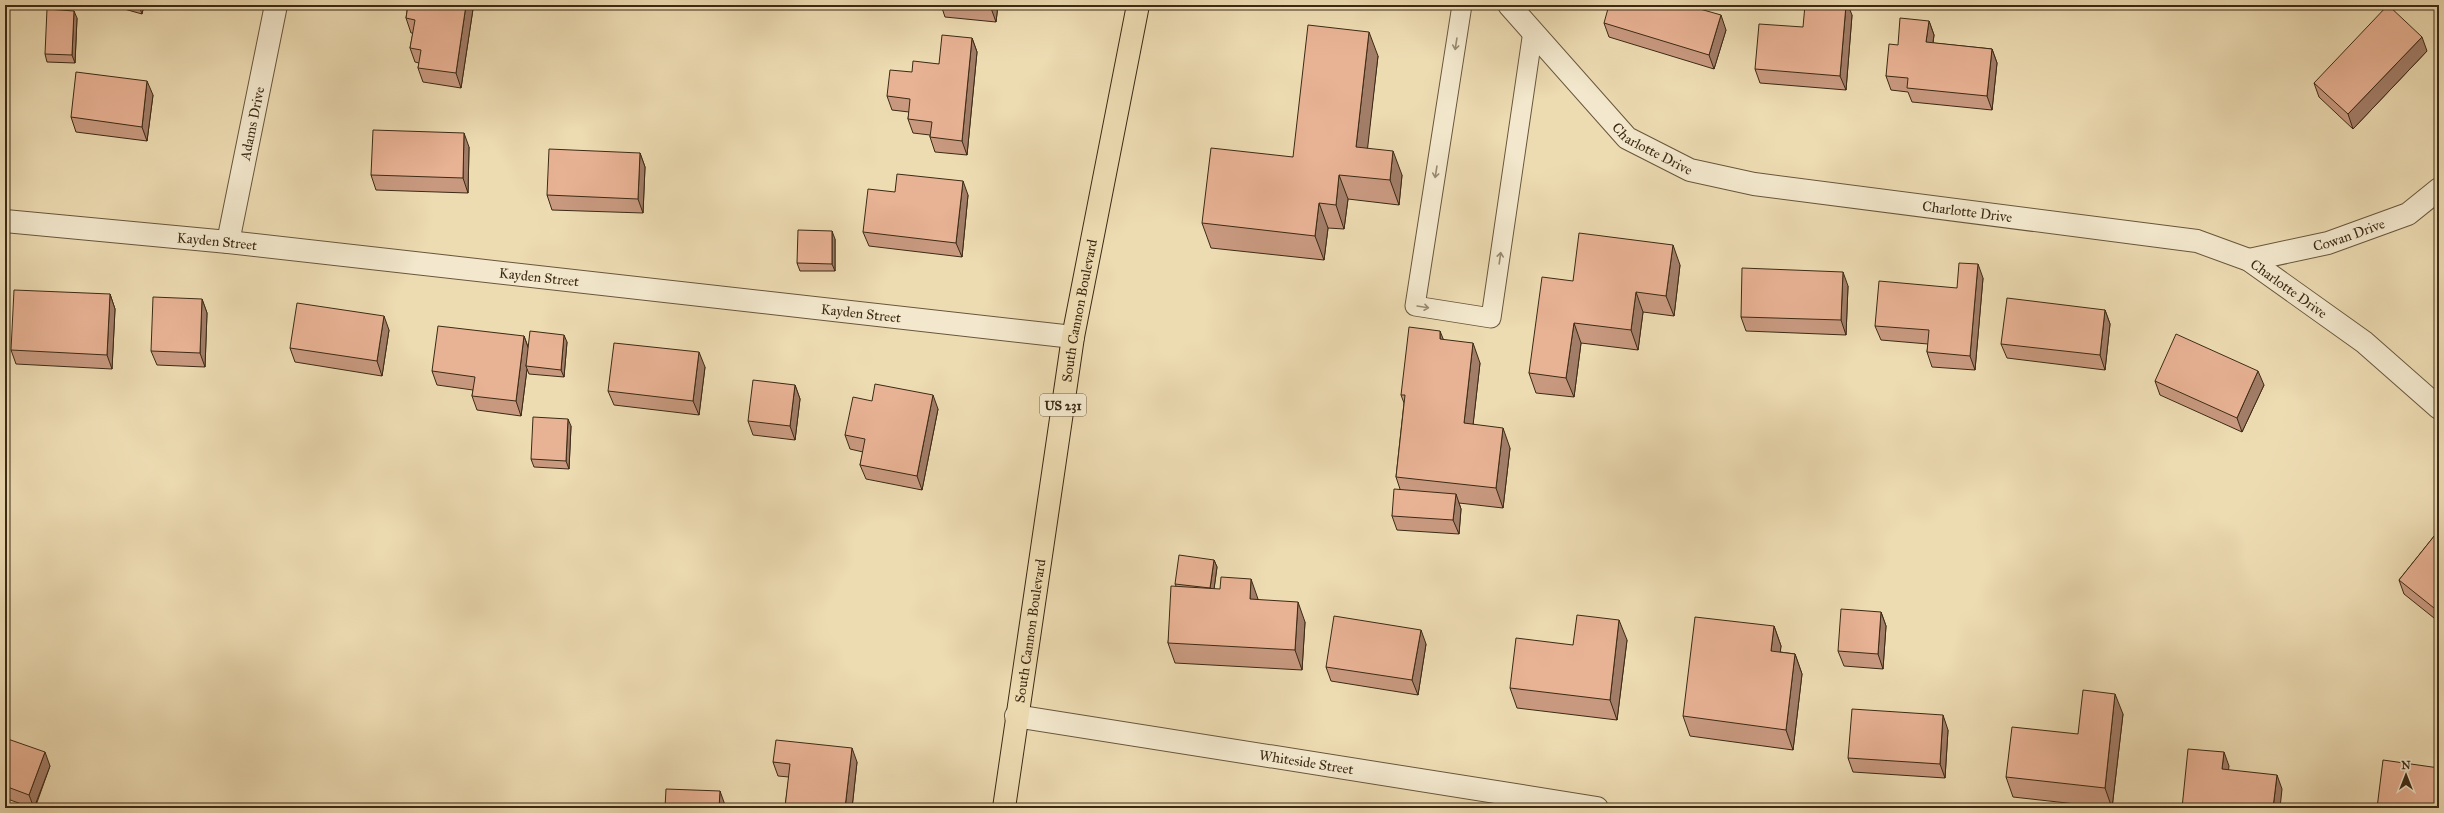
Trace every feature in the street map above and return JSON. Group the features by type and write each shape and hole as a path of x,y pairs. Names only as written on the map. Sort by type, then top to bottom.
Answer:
{"highway":[{"name":"South Cannon Boulevard","path":"1004,808 1016,716 1073,337 1138,5"}],"street":[{"name":"Adams Drive","path":"228,242 276,5"},
{"name":"Charlotte Drive","path":"1509,5 1627,138 1690,170 1754,184 2197,241 2249,260 2364,342 2439,408"},
{"name":"Cowan Drive","path":"2249,260 2328,243 2408,214 2439,189"},
{"name":"Kayden Street","path":"5,221 228,242 1073,337"},
{"name":"Whiteside Street","path":"1016,716 1597,808"}],"lane":[{"path":"1462,5 1415,306 1491,318 1533,31"}],"building":[{"path":"408,5 466,5 456,73 418,68 421,50 410,48 415,20 406,18"},
{"path":"964,5 991,5 991,8"},
{"path":"1609,5 1686,5 1721,15 1709,55 1604,23"},
{"path":"1805,5 1846,5 1840,76 1755,69 1759,24 1803,27"},
{"path":"2388,5 2422,37 2348,114 2314,83"},
{"path":"47,9 74,11 72,55 45,54"},
{"path":"1900,18 1929,21 1926,42 1992,49 1987,96 1907,88 1908,78 1886,76 1889,44 1898,45"},
{"path":"1308,25 1369,32 1356,147 1393,151 1390,180 1339,175 1336,205 1319,203 1315,236 1202,223 1211,148 1293,157"},
{"path":"942,35 972,38 962,141 930,137 932,122 908,119 910,99 887,96 890,70 912,72 913,61 939,64"},
{"path":"76,72 147,81 142,127 71,117"},
{"path":"373,130 464,133 463,178 371,175"},
{"path":"549,149 640,153 638,199 547,195"},
{"path":"897,174 963,181 956,243 863,232 868,189 895,192"},
{"path":"798,230 832,231 832,264 797,263"},
{"path":"1579,233 1673,245 1666,296 1636,292 1631,330 1574,323 1566,378 1529,373 1542,277 1573,281"},
{"path":"1959,263 1978,264 1970,356 1927,352 1929,330 1875,326 1879,281 1957,288"},
{"path":"1742,268 1843,272 1841,320 1741,317"},
{"path":"14,290 110,294 107,355 11,350"},
{"path":"153,297 202,299 200,353 151,351"},
{"path":"2007,298 2105,310 2100,355 2001,344"},
{"path":"297,303 384,316 377,361 290,348"},
{"path":"438,326 524,336 516,401 472,396 475,377 432,371"},
{"path":"1409,327 1440,331 1440,339 1473,343 1464,423 1503,428 1496,488 1396,477 1405,395 1401,395"},
{"path":"530,331 564,335 561,370 526,366"},
{"path":"2176,334 2258,371 2237,418 2155,381"},
{"path":"614,343 699,352 693,401 608,391"},
{"path":"753,380 795,385 790,426 748,421"},
{"path":"875,384 933,395 917,476 860,465 865,439 845,435 853,397 872,401"},
{"path":"533,417 568,419 566,461 531,459"},
{"path":"1394,489 1456,494 1453,520 1392,516"},
{"path":"2439,530 2439,612 2399,580"},
{"path":"1179,555 1214,560 1210,588 1175,584"},
{"path":"1221,577 1251,579 1250,599 1298,602 1295,650 1168,643 1171,586 1220,589"},
{"path":"1841,609 1881,612 1878,654 1838,651"},
{"path":"1577,615 1619,620 1610,700 1510,688 1516,638 1573,645"},
{"path":"1334,616 1421,630 1412,680 1326,667"},
{"path":"1695,617 1774,626 1771,651 1795,654 1786,730 1683,716"},
{"path":"2083,690 2115,694 2105,788 2006,777 2012,727 2078,734"},
{"path":"1852,709 1943,715 1940,764 1848,758"},
{"path":"5,738 45,752 29,795 5,786"},
{"path":"776,740 852,748 845,808 785,807 790,764 773,762"},
{"path":"2188,749 2224,752 2222,769 2277,775 2273,808 2182,808"},
{"path":"2383,760 2439,768 2439,808 2377,808"},
{"path":"666,789 720,791 719,808 665,808"}]}
